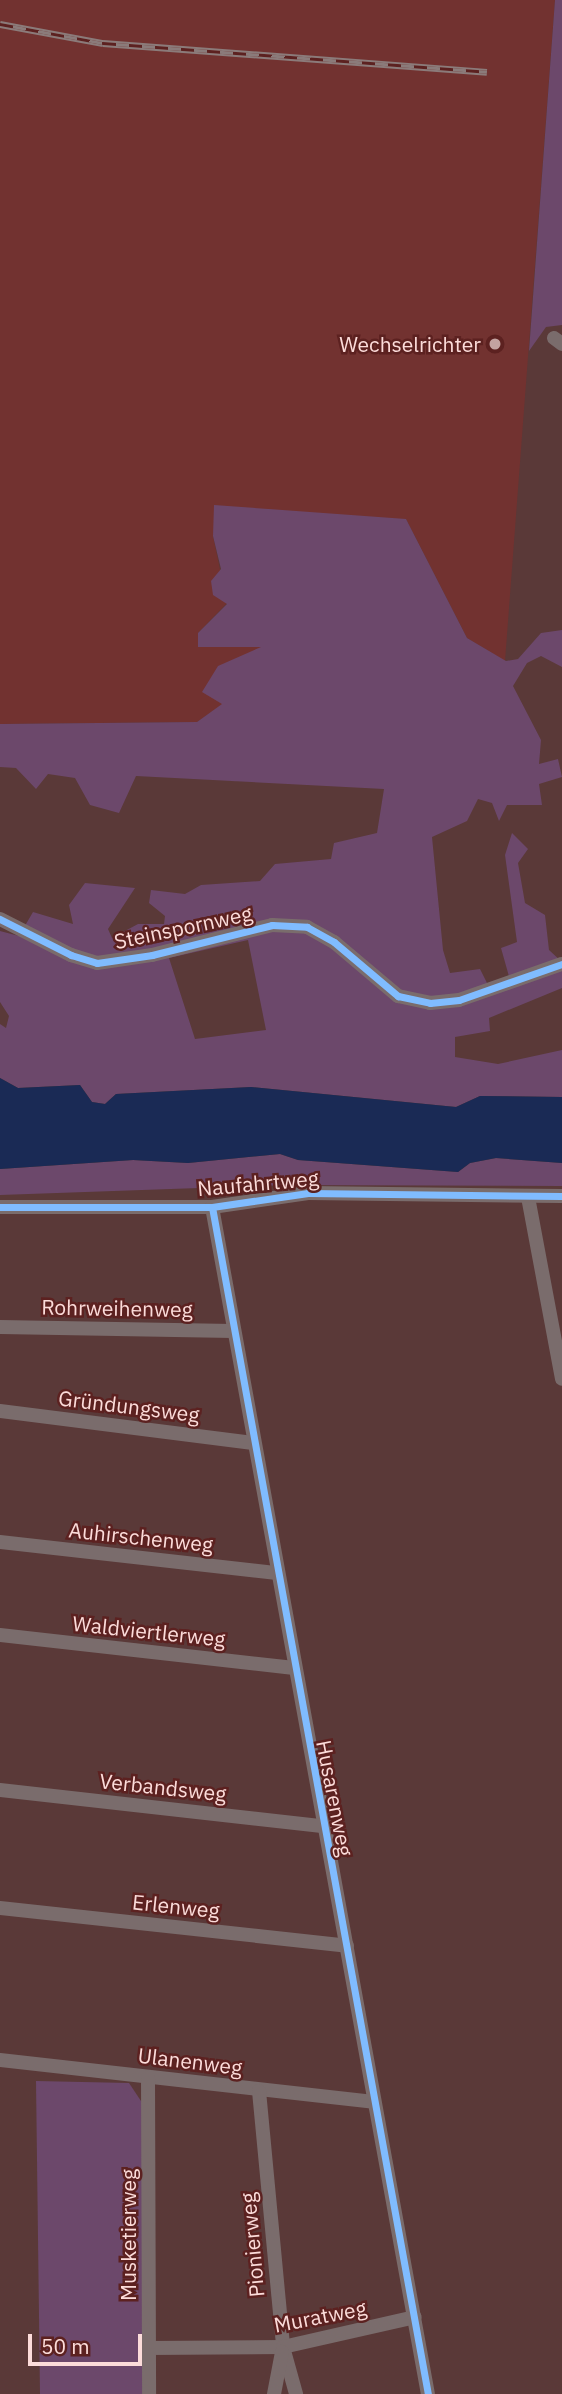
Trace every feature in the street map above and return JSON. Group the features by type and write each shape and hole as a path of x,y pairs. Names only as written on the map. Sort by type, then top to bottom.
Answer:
{"street":[{"name":"Steinspornweg","path":"0,919 71,955 97,963 152,955 272,925 307,927 334,942 398,996 430,1003 458,1000 562,964"},
{"name":"Naufahrtweg","path":"0,1207 212,1207 308,1193 562,1196"},
{"path":"528,1197 562,1379"},
{"name":"Husarenweg","path":"212,1207 322,1826 347,1946 428,2394"},
{"name":"Rohrweihenweg","path":"0,1327 233,1331"},
{"name":"Gründungsweg","path":"0,1411 253,1443"},
{"name":"Auhirschenweg","path":"0,1542 277,1573"},
{"name":"Waldviertlerweg","path":"0,1635 294,1668"},
{"name":"Verbandsweg","path":"0,1790 322,1826"},
{"name":"Erlenweg","path":"0,1908 347,1946"},
{"name":"Ulanenweg","path":"0,2060 374,2102"},
{"name":"Musketierweg","path":"148,2077 149,2394"},
{"name":"Pionierweg","path":"259,2091 283,2347 296,2394"},
{"name":"Muratweg","path":"149,2348 283,2347 415,2317"},
{"path":"274,2394 283,2347"}],"shaded area":[{"path":"0,0 555,0 505,661 467,638 406,519 213,536 227,603 198,633 263,646 223,704 197,722 0,724"},
{"path":"555,0 562,0 562,325 546,327 529,351"},
{"path":"214,505 406,519 467,638 506,661 518,659 541,633 562,630 562,667 541,656 527,663 513,686 541,740 539,764 558,759 562,777 539,784 542,805 507,805 499,821 492,803 478,799 467,821 432,837 443,950 450,973 480,969 489,987 510,980 501,948 517,942 505,855 512,833 528,849 518,863 525,903 545,915 549,950 562,962 562,988 489,1018 490,1031 455,1037 455,1057 498,1064 562,1050 562,1097 480,1096 456,1107 251,1087 116,1094 105,1104 92,1102 80,1085 18,1088 0,1078 0,1024 6,1028 9,1016 0,1002 0,931 19,936 33,912 73,924 69,905 85,883 135,888 108,929 112,938 138,924 164,924 165,916 149,903 151,890 185,894 201,885 260,881 275,864 331,859 334,843 377,833 384,789 136,776 119,813 90,805 75,778 48,774 36,789 16,768 0,767 0,724 197,722 222,704 202,692 218,666 261,647 198,647 198,633 227,604 213,595 211,581 221,569 213,536","holes":["248,940 266,1030 195,1039 169,958"]},
{"path":"280,1154 298,1160 458,1172 470,1163 496,1158 562,1163 562,1186 287,1185 0,1195 0,1169 133,1160 188,1163"},
{"path":"36,2081 129,2083 143,2104 145,2394 40,2394"}],"water":[{"path":"0,1078 18,1088 80,1085 92,1102 105,1104 116,1094 251,1087 456,1107 480,1096 562,1097 562,1163 496,1158 470,1163 458,1172 298,1160 280,1154 188,1163 133,1160 0,1169"}],"railway":[{"path":"0,24 103,43 487,72"}],"cycle path":[{"path":"0,919 71,955 97,963 152,955 272,925 307,927 334,942 398,996 430,1003 459,1000 562,964"},
{"path":"0,1207 212,1207 308,1193 562,1196"},
{"path":"212,1207 428,2394"}],"place":[{"name":"Wechselrichter","path":"495,344"}]}
